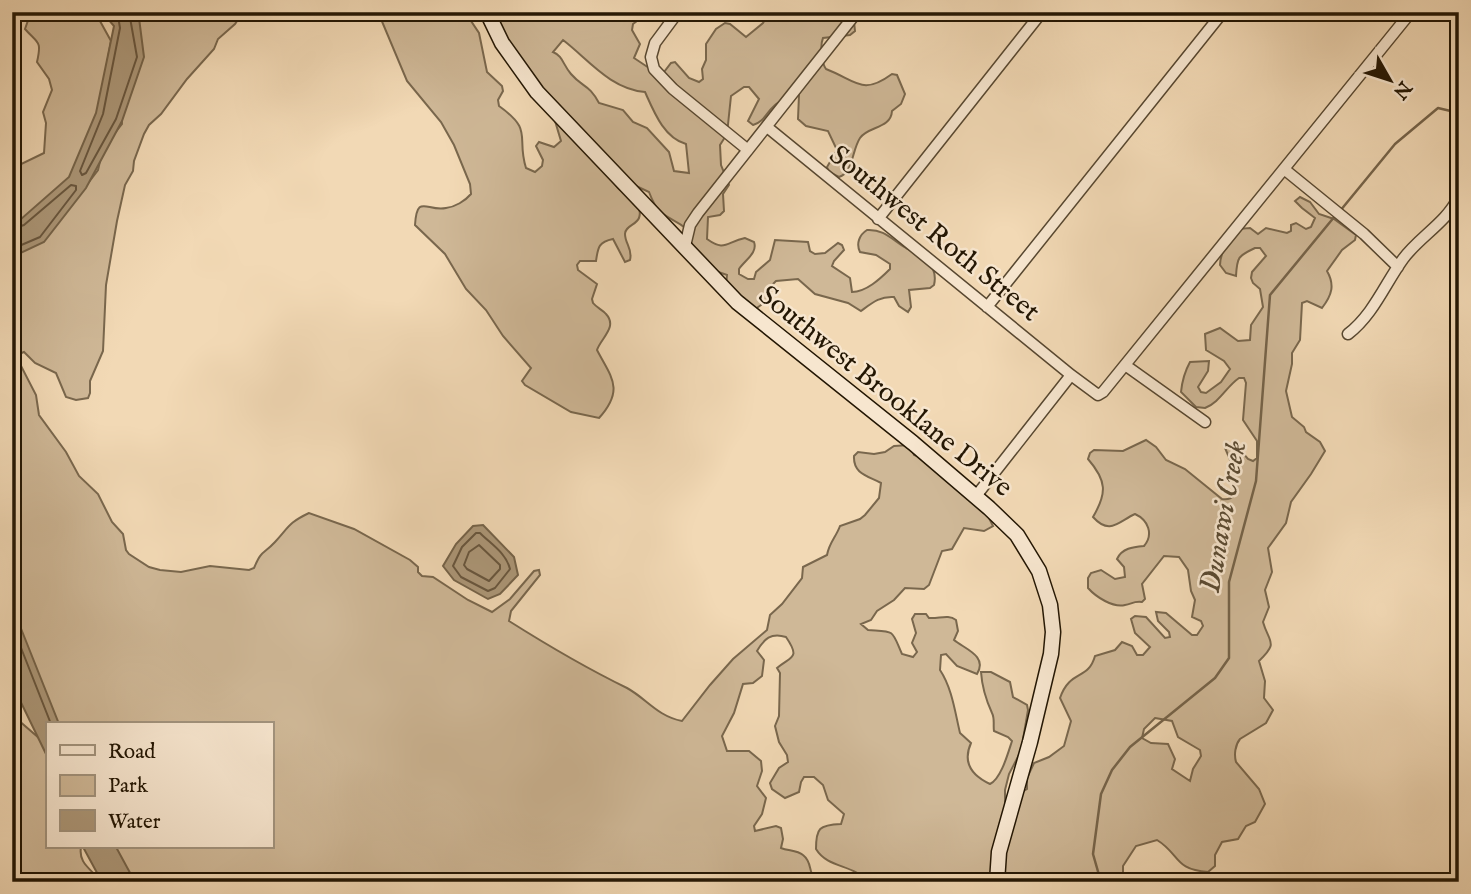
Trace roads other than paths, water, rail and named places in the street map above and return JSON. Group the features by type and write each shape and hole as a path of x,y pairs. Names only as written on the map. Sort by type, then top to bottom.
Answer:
{"street":[{"name":"Southwest Brooklane Drive","path":"487,12 509,54 537,92 685,246 713,279 737,302 976,496 1017,535 1027,550 1044,583 1053,632 1041,698 999,852 997,882"},
{"path":"678,12 655,43 651,57 654,69 673,89 748,150"},
{"path":"685,246 690,225 698,213 857,12"},
{"path":"878,219 1042,12"},
{"path":"987,307 1223,12"},
{"path":"1205,422 1125,365 1411,12"},
{"name":"Southwest Roth Street","path":"767,127 1071,376 1098,395 1125,365"},
{"path":"1284,169 1364,234 1398,267"},
{"path":"1348,334 1365,317 1404,258 1448,214 1458,198"},
{"path":"976,496 1071,376"}],"water":[{"path":"102,12 134,12 139,18 144,57 122,121 86,188 44,242 12,257 12,223 20,220 69,177 96,113 114,26"},
{"path":"483,525 514,557 518,575 500,594 488,599 454,580 443,566 456,544 473,526"},
{"path":"12,606 58,722 46,722 46,754 12,684"},
{"path":"84,848 117,848 135,882 102,882"}],"waterway":[{"name":"Dunawi Creek","path":"1340,211 1395,144 1438,108 1459,113"},
{"name":"Dunawi Creek","path":"1101,882 1093,854 1101,794 1112,770 1130,747 1215,678 1229,658 1229,582 1256,481 1270,295 1335,216"}]}
